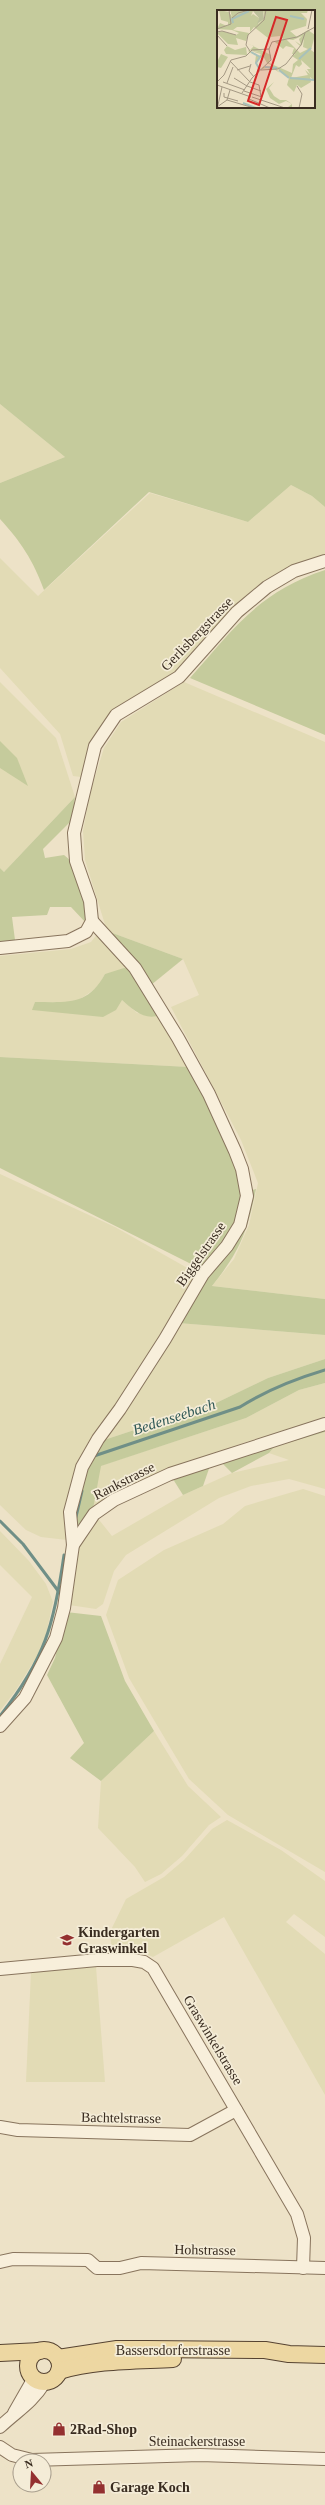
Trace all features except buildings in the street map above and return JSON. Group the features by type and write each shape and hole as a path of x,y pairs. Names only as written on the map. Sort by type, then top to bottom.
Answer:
{"main road":[{"path":"36,2377 31,2359 40,2351"},
{"path":"0,2353 40,2351 52,2352 58,2364 54,2379 36,2377 15,2362 0,2360"},
{"name":"Bassersdorferstrasse","path":"58,2364 82,2365 104,2362 262,2358 289,2354 325,2355"}],"street":[{"name":"Gerlisbergstrasse","path":"92,921 90,901 76,861 74,833 95,746 116,715 179,677 238,612 267,587 294,571 325,561"},
{"path":"0,948 68,941 86,932 92,921"},
{"name":"Biggelstrasse","path":"73,1545 70,1512 82,1467 98,1439 120,1409 165,1339 203,1274 230,1241 240,1225 247,1196 242,1169 235,1151 209,1094 182,1045 135,968 92,921"},
{"name":"Rankstrasse","path":"0,1726 24,1698 56,1638 64,1608 73,1545 94,1514 114,1500 170,1474 325,1424"},
{"name":"Graswinkelstrasse","path":"0,1968 97,1960 138,1960 153,1968 300,2219 304,2238 303,2268"},
{"name":"Bachtelstrasse","path":"0,2127 18,2130 190,2135 236,2110"},
{"name":"Hohstrasse","path":"0,2262 14,2259 88,2260 96,2268 120,2268 142,2263 325,2268"},
{"path":"0,2427 12,2415 36,2377"},
{"name":"Steinackerstrasse","path":"0,2446 12,2456 32,2460 200,2455 325,2459"}],"shaded area":[{"path":"0,404 65,457 0,483"},
{"path":"291,485 312,496 325,507 325,557 294,568 177,674 113,712 81,777 73,776 60,734 0,668 0,558 38,596 150,493 248,522"},
{"path":"0,682 56,738 75,797 4,872 0,868"},
{"path":"184,682 325,742 325,1299 212,1286 234,1259 249,1225 258,1183 241,1140 171,1007 199,995 183,959 107,931 85,860 83,831 90,793 104,748 121,722"},
{"path":"99,932 132,969 105,974 98,987 74,1003 35,1002 33,1010 122,1000 137,1013 160,1015 189,1067 0,1057 0,956 71,949 91,942"},
{"path":"0,1174 115,1227 198,1274 117,1406 67,1540 41,1537 26,1530 0,1505"},
{"path":"178,1323 325,1335 325,1359 268,1378 216,1403 101,1441"},
{"path":"325,1383 325,1418 243,1443 166,1472 93,1509 100,1466 246,1418 299,1390"},
{"path":"325,1432 325,1489 289,1479 251,1486 219,1498 126,1555 114,1571 103,1604 96,1609 69,1605 77,1550 96,1516 112,1536 183,1495 232,1473 289,1460 269,1453 274,1447"},
{"path":"303,1489 325,1496 325,1872 228,1815 189,1779 129,1678 106,1615 118,1580 164,1550 223,1524 245,1506"},
{"path":"0,1531 29,1561 46,1584 53,1602 46,1635 39,1653 16,1690 0,1711 0,1664 32,1597 0,1565"},
{"path":"154,1731 188,1786 221,1817 209,1825 182,1856 161,1874 145,1882 135,1867 98,1828 101,1781"},
{"path":"227,1820 281,1850 325,1881 325,1937 294,1914 286,1922 325,1954 325,2095 224,1917 153,1957 137,1950 112,1952 110,1932 126,1899 164,1877 184,1860 212,1829"},
{"path":"96,1967 105,2082 26,2082 31,1972"}],"green space":[{"path":"0,0 325,0 325,507 312,496 291,485 248,522 149,492 44,590 26,552 0,519 0,483 65,457 0,404"},
{"path":"325,570 325,735 190,678 234,628 265,600 302,579"},
{"path":"0,741 17,758 28,786 0,768"},
{"path":"75,797 72,820 43,849 45,858 64,855 71,861 76,869 85,896 87,924 71,907 50,907 47,915 12,917 15,940 0,942 0,868 4,872"},
{"path":"107,931 183,959 151,985"},
{"path":"124,968 132,969 160,1015 149,1017 144,1016 135,1011 122,1000 116,1010 103,1017 32,1010 35,1002 67,1002 84,997 91,992 105,974"},
{"path":"0,1057 189,1067 228,1142 240,1183 240,1203 234,1230 221,1248 201,1269 0,1168"},
{"path":"256,1189 246,1230 236,1252 222,1274 212,1286 325,1299 325,1335 178,1323 205,1276 229,1248 249,1191"},
{"path":"325,1359 325,1383 299,1390 246,1418 101,1466 93,1509 74,1531 75,1507 80,1484 84,1473 101,1441 216,1403 268,1378"},
{"path":"325,1426 325,1432 274,1447 269,1453 232,1473 219,1460"},
{"path":"211,1463 203,1486 183,1495 171,1476"},
{"path":"66,1612 101,1616 125,1681 154,1731 101,1781 70,1758 84,1743 47,1675 55,1658"}],"waterway":[{"name":"Bedenseebach","path":"94,1456 240,1407 260,1395 303,1377 325,1370"},
{"name":"Bedenseebach","path":"76,1517 82,1491"},
{"path":"0,1521 23,1544 59,1592"},
{"name":"Bedenseebach","path":"0,1716 28,1677 45,1640 56,1602 64,1555"}],"place":[{"name":"Kindergarten Graswinkel","path":"67,1940"},
{"name":"2Rad-Shop","path":"59,2429"},
{"name":"Garage Koch","path":"99,2487"}]}
